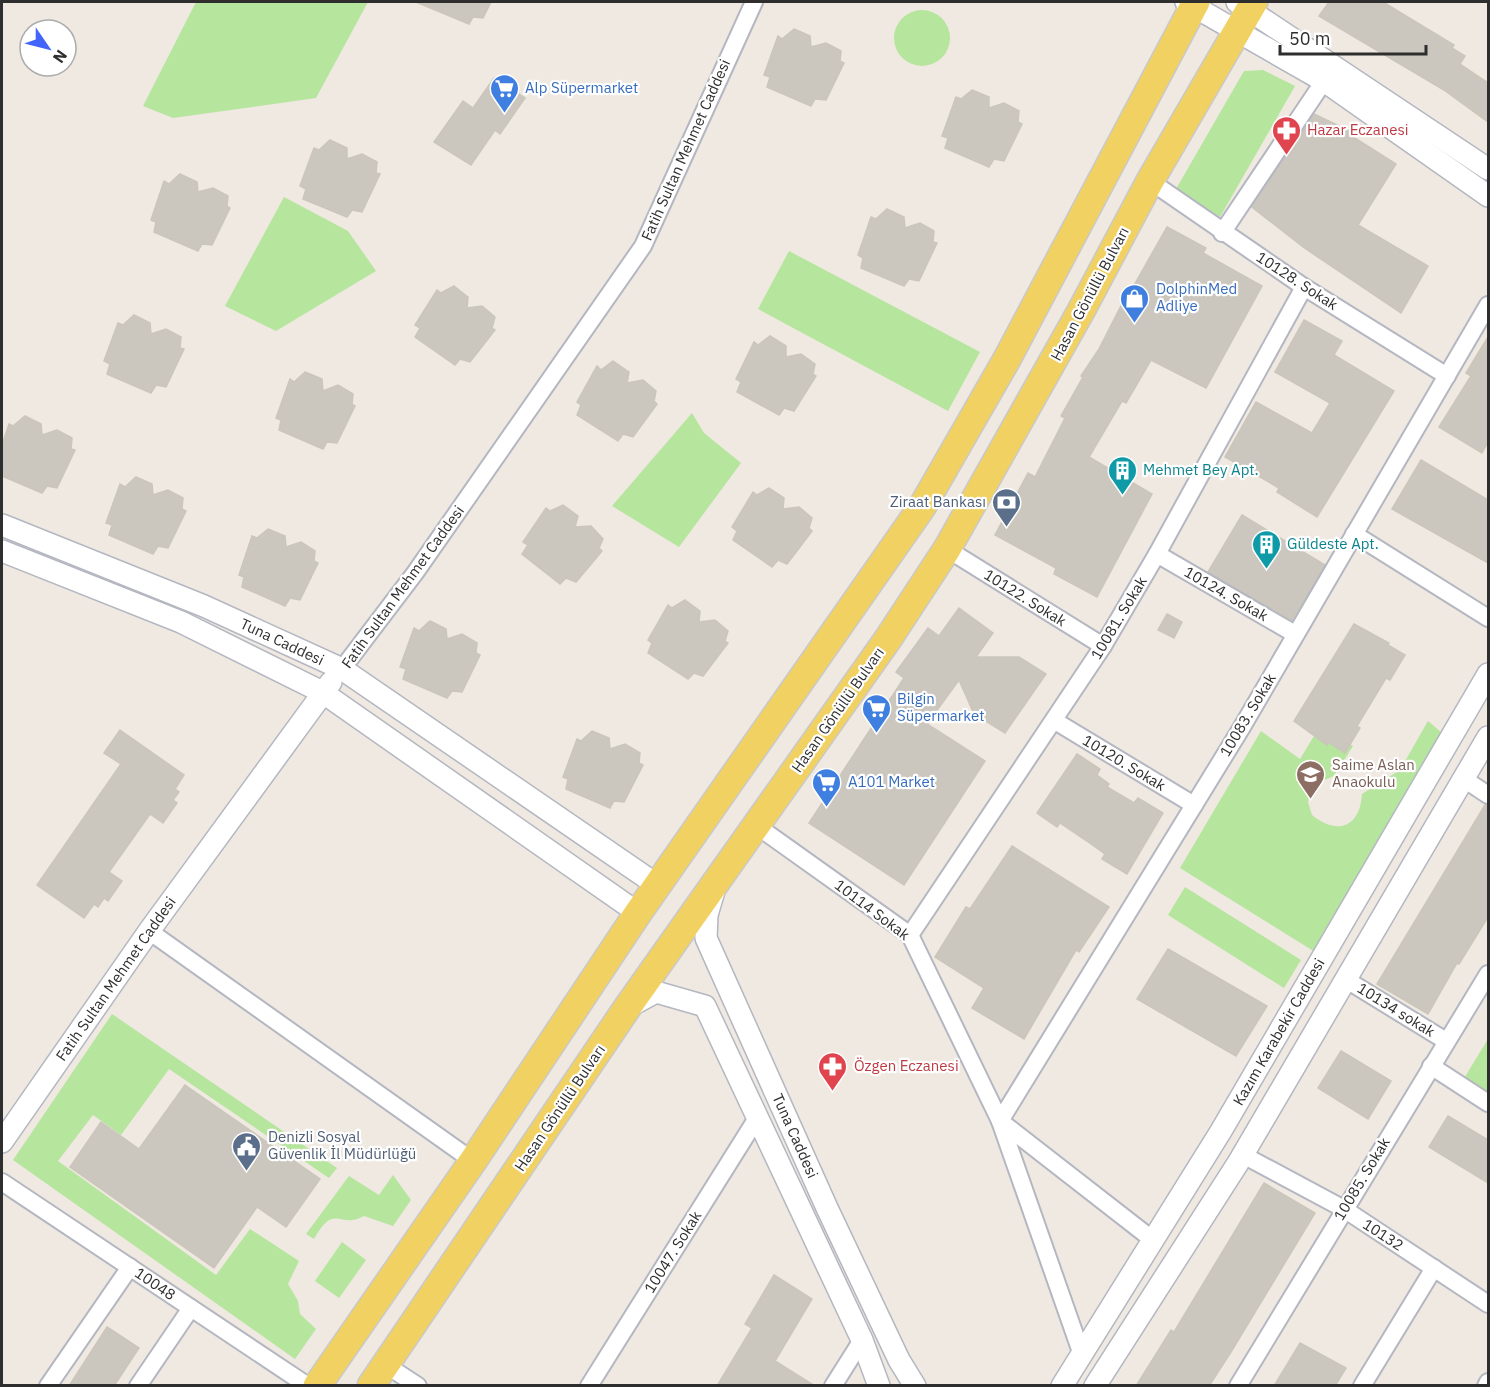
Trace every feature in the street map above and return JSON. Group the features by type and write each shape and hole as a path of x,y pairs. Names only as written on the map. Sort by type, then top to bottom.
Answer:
{"main road":[{"path":"317,1386 473,1161 657,885 922,507 1007,359 1192,3"},
{"name":"Hasan Gönüllü Bulvarı","path":"378,1375 627,1008 757,826 947,549 1076,321 1150,181 1247,8"}],"street":[{"name":"Fatih Sultan Mehmet Caddesi","path":"2,1142 149,931 322,692 415,573 643,246 754,2"},
{"path":"1192,3 1247,8 1488,168"},
{"path":"1247,8 1324,81 1488,196"},
{"path":"1222,233 1324,81"},
{"name":"10128. Sokak","path":"1150,181 1222,233 1304,287 1447,376"},
{"name":"10081. Sokak","path":"910,935 1103,646 1157,554 1304,287"},
{"name":"10083. Sokak","path":"1000,1121 1194,805 1488,305"},
{"name":"Tuna Caddesi","path":"2,525 204,606 342,669 657,885"},
{"path":"1354,534 1488,618"},
{"name":"10122. Sokak","path":"947,549 1103,646"},
{"name":"Tuna Caddesi","path":"2,551 181,622 322,692 638,913"},
{"name":"10124. Sokak","path":"1157,554 1295,634"},
{"name":"Kazım Karabekir Caddesi","path":"1062,1386 1081,1352 1221,1131 1488,674"},
{"name":"10120. Sokak","path":"1055,721 1194,805"},
{"name":"Kazım Karabekir Caddesi","path":"1095,1386 1243,1155 1488,737"},
{"path":"1464,779 1488,795"},
{"name":"10114 Sokak","path":"757,826 910,935 1000,1121 1081,1352"},
{"name":"Tuna Caddesi","path":"718,880 706,915 706,938 826,1208 899,1360 915,1386"},
{"path":"149,931 473,1161"},
{"name":"10085. Sokak","path":"1238,1386 1488,974"},
{"name":"10134 sokak","path":"1346,979 1446,1041"},
{"name":"Tuna Caddesi","path":"627,1008 656,992 705,1006 862,1340 879,1386"},
{"path":"1431,1066 1488,1103"},
{"name":"10047. Sokak","path":"589,1386 758,1118"},
{"name":"10114 Sokak","path":"1000,1121 1153,1240"},
{"name":"10132","path":"1243,1155 1344,1209 1488,1304"},
{"name":"10048","path":"2,1182 308,1386"},
{"path":"48,1386 130,1267"},
{"path":"1362,1386 1434,1268"},
{"path":"138,1386 191,1308"},
{"path":"833,1386 862,1340"},
{"path":"378,1375 417,1386"}],"green space":[{"path":"196,2 368,2 316,98 173,118 143,106"},
{"path":"922,10 933,12 942,18 948,27 950,38 948,49 942,58 933,64 922,66 911,64 902,58 896,49 894,38 896,27 902,18 911,12"},
{"path":"1263,70 1295,86 1220,217 1176,189 1244,71"},
{"path":"284,197 348,231 376,271 276,331 225,306"},
{"path":"789,251 980,352 948,411 758,309"},
{"path":"692,413 704,433 741,463 679,547 612,506"},
{"path":"1428,721 1442,733 1315,952 1180,868 1261,731 1300,759 1320,726 1353,746 1334,776 1313,785 1308,802 1312,815 1330,825 1339,826 1352,821 1357,814 1362,794 1400,770"},
{"path":"1185,887 1301,960 1284,988 1168,915"},
{"path":"112,1014 337,1168 329,1178 169,1069 121,1135 93,1115 58,1161 216,1275 250,1229 299,1261 288,1284 298,1301 300,1314 316,1329 295,1359 13,1160"},
{"path":"1488,1039 1488,1095 1463,1080"},
{"path":"393,1175 411,1200 393,1226 364,1216 349,1220 338,1218 327,1221 314,1239 306,1234 349,1176 379,1195"},
{"path":"342,1242 366,1260 339,1298 315,1281"}],"building":[{"path":"416,2 491,2 483,18 473,17 469,24"},
{"path":"1329,2 1383,2 1454,45 1452,48 1465,56 1460,64 1488,83 1488,122 1444,90 1319,16"},
{"path":"794,29 810,36 811,47 826,43 841,51 840,61 844,63 826,100 815,99 811,106 767,87 770,77 764,75 778,36 782,39"},
{"path":"494,78 525,98 500,134 495,130 471,165 434,142 463,101 473,108"},
{"path":"972,90 989,97 989,108 1004,103 1019,111 1018,122 1022,124 1004,161 994,159 989,167 945,148 948,138 942,136 956,97 961,99"},
{"path":"1314,114 1352,132 1350,135 1396,164 1358,225 1428,266 1401,313 1303,247 1252,207"},
{"path":"330,140 347,148 347,159 362,154 377,162 376,173 380,174 362,212 352,210 347,217 303,199 306,189 300,186 314,148 319,150"},
{"path":"180,174 197,182 198,192 213,188 228,196 227,206 230,208 212,245 202,244 198,251 154,232 156,222 151,220 164,181 169,184"},
{"path":"887,209 904,217 905,228 920,223 934,231 933,242 937,243 919,281 909,279 904,286 861,268 863,258 858,255 871,217 876,219"},
{"path":"1167,227 1206,248 1203,253 1262,286 1206,388 1151,360 1126,403 1122,401 1089,457 1152,494 1097,597 1054,574 1056,568 995,535 1028,473 1035,477 1065,418 1061,416 1083,377 1081,376 1099,349 1131,286 1133,287"},
{"path":"454,286 468,297 467,308 482,306 495,317 492,328 495,330 470,362 460,359 455,365 415,337 420,328 415,325 437,290 441,293"},
{"path":"134,315 150,323 151,334 166,329 181,337 180,348 184,349 166,387 156,385 151,393 107,374 110,364 104,361 118,323 123,325"},
{"path":"1304,320 1342,341 1334,355 1394,391 1317,517 1277,492 1279,488 1225,457 1256,402 1312,433 1330,403 1275,372"},
{"path":"770,336 786,346 786,357 801,354 815,364 813,374 816,376 794,411 784,408 779,415 737,392 741,382 736,379 754,342 758,345"},
{"path":"1488,337 1488,442 1482,453 1439,427 1471,376 1466,373"},
{"path":"613,361 629,372 627,383 643,380 656,391 654,401 657,404 633,437 623,434 618,441 577,415 581,405 577,402 597,366 601,370"},
{"path":"305,372 322,379 323,391 338,385 353,394 352,404 355,406 337,443 327,442 323,449 279,430 281,420 276,418 290,379 294,382"},
{"path":"25,416 41,424 42,435 57,430 72,438 71,449 75,450 57,488 47,486 42,493 2,476 2,445 9,424 13,426"},
{"path":"1421,460 1488,500 1488,563 1392,509"},
{"path":"136,477 152,484 153,495 168,490 183,498 182,509 186,511 168,548 158,546 153,554 109,535 112,525 106,523 120,484 125,487"},
{"path":"769,488 784,498 783,509 799,507 812,518 809,528 812,531 787,564 778,560 772,567 733,540 737,531 732,527 753,492 757,495"},
{"path":"563,505 578,516 575,527 591,526 603,539 599,548 602,551 576,582 566,578 560,584 522,554 528,545 523,542 546,508 550,511"},
{"name":"Güldeste Apt.","path":"1242,515 1325,565 1292,620 1208,572"},
{"path":"268,529 285,536 286,547 301,542 315,551 314,561 318,563 300,600 290,598 285,606 242,587 244,577 239,575 252,536 257,538"},
{"path":"685,600 700,611 699,622 715,620 728,631 725,641 728,643 703,676 694,673 688,679 648,653 652,643 648,640 668,605 672,608"},
{"path":"959,608 993,633 976,657 1019,657 1046,674 1005,733 974,714 959,680 927,724 985,761 904,885 809,823 904,678 896,672 928,628 939,636"},
{"path":"1167,614 1182,622 1174,638 1158,630"},
{"path":"430,621 446,629 447,639 462,634 477,643 476,653 480,655 462,692 452,691 447,698 403,679 406,669 400,667 414,628 419,631"},
{"path":"1354,624 1389,643 1388,645 1405,655 1390,680 1386,678 1357,726 1360,728 1345,753 1328,742 1327,745 1294,721"},
{"path":"120,730 184,775 175,789 179,792 173,800 177,803 163,823 150,814 109,872 122,881 108,901 104,898 98,907 94,904 84,918 37,885 121,764 104,753"},
{"path":"592,731 609,738 610,749 625,744 640,753 639,763 643,765 624,802 614,801 610,808 566,789 568,779 563,777 577,739 581,741"},
{"path":"1077,754 1100,769 1097,775 1109,784 1107,787 1134,803 1138,798 1163,813 1127,874 1102,859 1105,854 1091,844 1060,823 1057,827 1037,813"},
{"path":"1485,805 1488,805 1488,917 1459,964 1457,963 1428,1014 1377,984"},
{"path":"1012,846 1109,907 1079,952 1076,950 1024,1039 972,1008 984,988 935,957 966,907 970,909"},
{"path":"1168,949 1267,1006 1236,1056 1137,999"},
{"path":"1341,1051 1391,1081 1368,1119 1318,1088"},
{"name":"Denizli Sosyal Güvenlik İl Müdürlüğü","path":"185,1085 320,1179 286,1227 257,1207 214,1268 70,1167 101,1122 139,1149"},
{"path":"1448,1116 1488,1140 1488,1183 1429,1147"},
{"path":"1264,1183 1315,1213 1231,1352 1209,1386 1136,1386 1171,1330 1174,1332"},
{"path":"774,1275 812,1299 775,1361 815,1386 717,1386 752,1328 745,1324"},
{"path":"107,1327 139,1348 114,1386 69,1386"},
{"path":"1300,1343 1346,1368 1335,1386 1274,1386"}],"place":[{"name":"Alp Süpermarket","path":"504,114"},
{"name":"Hazar Eczanesi","path":"1286,156"},
{"name":"DolphinMed Adliye","path":"1135,324"},
{"name":"Mehmet Bey Apt.","path":"1122,496"},
{"name":"Ziraat Bankası","path":"1007,528"},
{"name":"Güldeste Apt.","path":"1266,570"},
{"name":"Bilgin Süpermarket","path":"876,734"},
{"name":"Saime Aslan Anaokulu","path":"1311,800"},
{"name":"A101 Market","path":"827,808"},
{"name":"Özgen Eczanesi","path":"833,1092"},
{"name":"Denizli Sosyal Güvenlik İl Müdürlüğü","path":"247,1172"}]}
